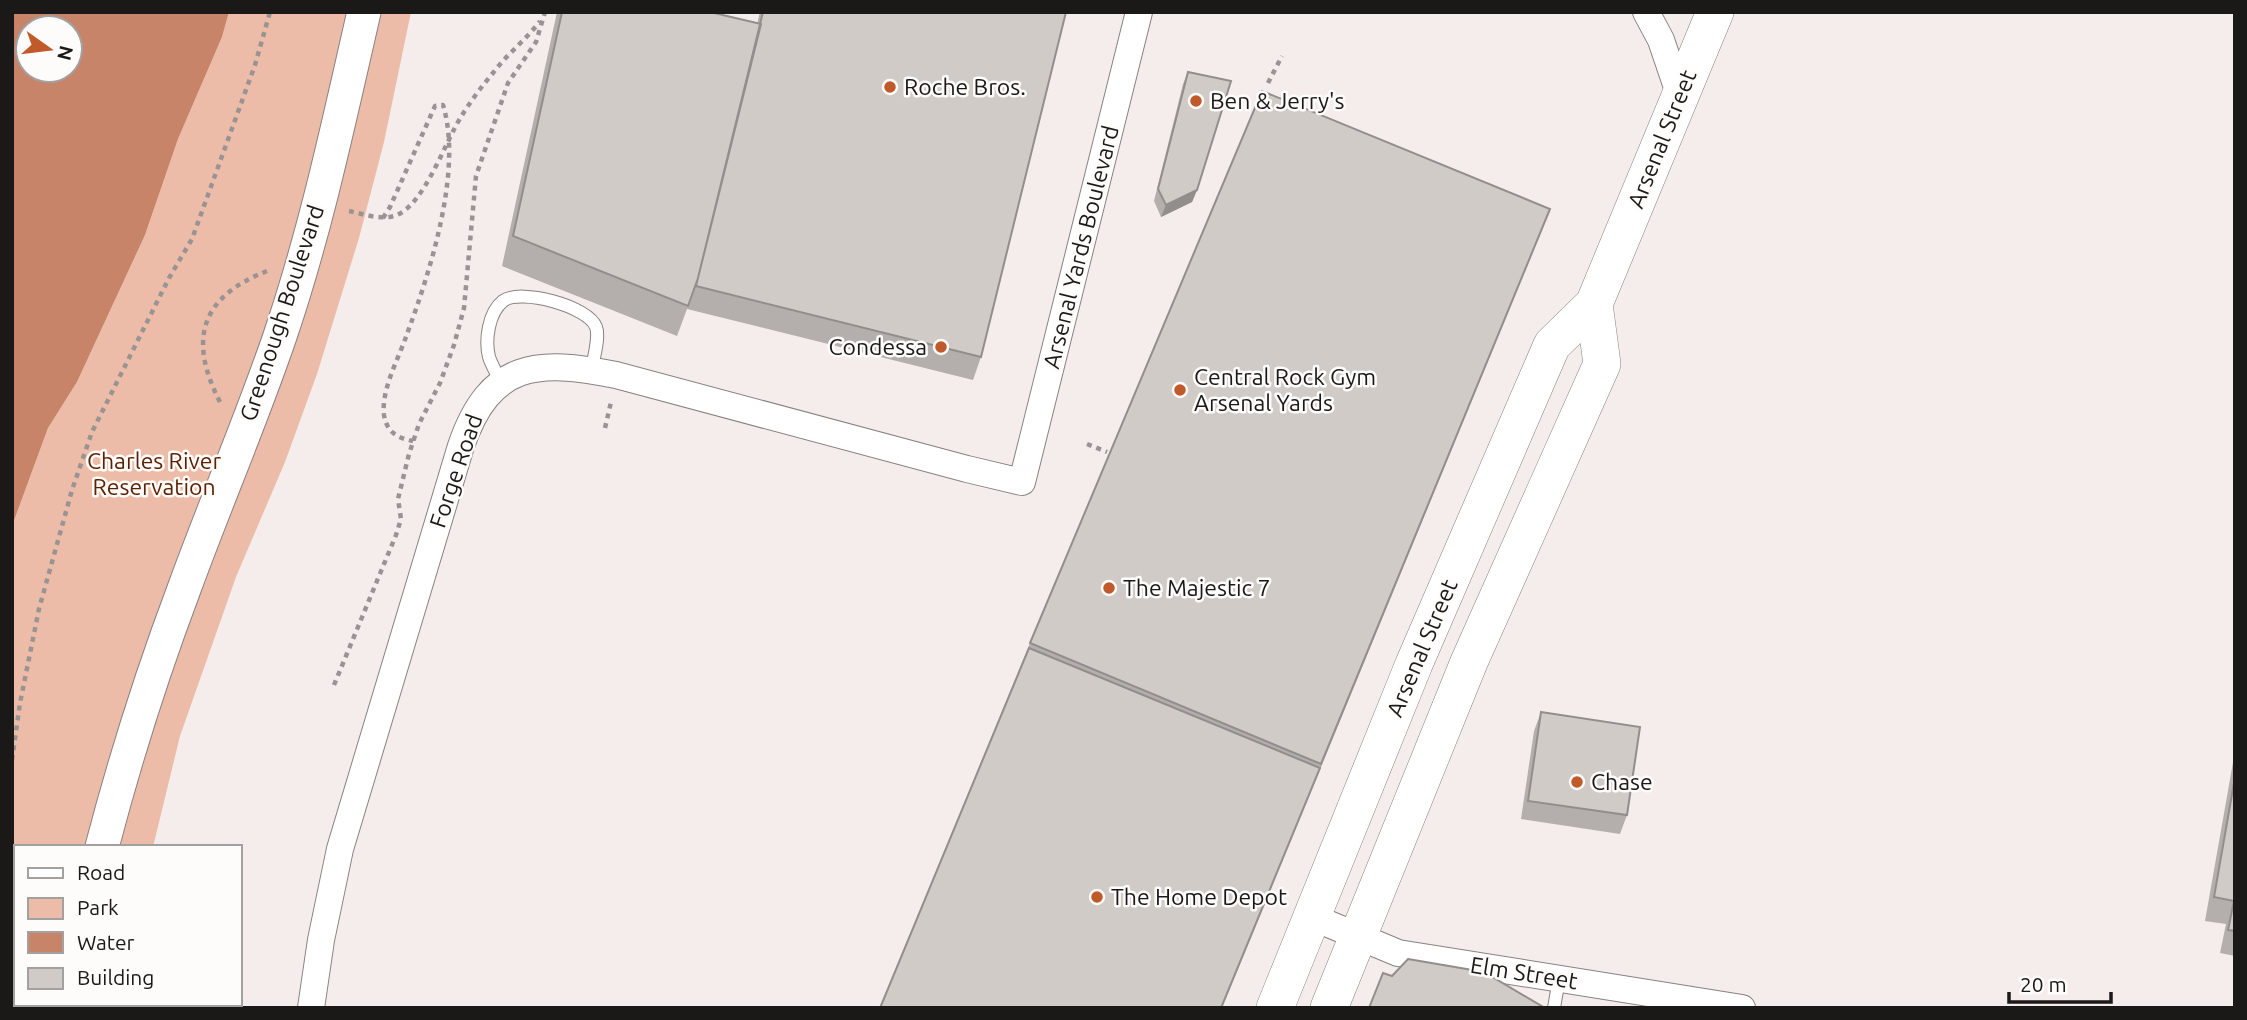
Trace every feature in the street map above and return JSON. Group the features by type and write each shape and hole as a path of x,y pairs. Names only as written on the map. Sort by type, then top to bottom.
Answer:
{"main road":[{"name":"Arsenal Street","path":"1275,1008 1414,664 1552,345 1594,304 1715,12"},
{"path":"1329,1008 1469,662 1602,364 1594,304"}],"street":[{"name":"Greenough Boulevard","path":"103,845 147,694 279,338 307,253 364,12"},
{"name":"Arsenal Yards Boulevard","path":"1022,482 1139,12"},
{"path":"1646,12 1661,40 1680,96"},
{"name":"Forge Road","path":"311,1008 321,940 340,849 461,446 481,400 501,382 535,369 564,366 592,370 1022,482"},
{"name":"Elm Street","path":"1312,917 1398,953 1742,1008"}],"lane":[{"path":"501,382 489,356 488,329 495,310 504,300 521,296 561,303 589,316 597,329 592,370"},
{"path":"1554,1008 1559,979"}],"path":[{"path":"12,760 20,703 40,609 69,501 92,432 169,278 192,239 255,65 270,12"},
{"path":"341,209 383,218 397,215 411,204 449,142 460,118 494,71 528,37 544,15"},
{"path":"334,685 396,534 401,519 398,499 413,441 454,345 464,308 476,176 508,83 536,42 544,15"},
{"path":"1268,83 1282,56"},
{"path":"383,218 435,106 443,105 449,142 449,172 440,226 411,325 387,388 384,414 388,429 398,438 413,441"},
{"path":"222,405 210,383 204,363 203,340 207,317 220,298 247,278 271,269"},
{"path":"605,428 612,401"},
{"path":"1087,444 1107,452"}],"green space":[{"name":"Charles River Reservation","path":"229,12 411,12 384,142 359,238 317,374 285,462 236,577 180,736 153,845 14,845 14,1006 123,1008 12,1008 12,526 48,428 77,382 145,235 178,139 222,37"}],"water":[{"path":"12,12 229,12 222,37 178,139 145,235 77,382 48,428 12,526"}],"building":[{"path":"562,12 710,12 761,24 698,278 688,306 513,236"},
{"path":"763,12 1066,12 981,357 696,286"},
{"path":"1188,72 1231,81 1197,190 1166,205 1158,189"},
{"path":"1262,91 1550,209 1321,764 1030,643"},
{"name":"The Home Depot","path":"1029,648 1320,768 1221,1008 880,1008"},
{"name":"Chase","path":"1541,712 1640,727 1627,815 1528,801"},
{"path":"2235,777 2235,931 2228,930 2234,901 2214,897"},
{"path":"1408,959 1484,972 1545,1008 1369,1008 1383,973 1392,976"}],"place":[{"name":"Roche Bros.","path":"890,87"},
{"name":"Ben & Jerry's","path":"1196,101"},
{"name":"Condessa","path":"941,347"},
{"name":"Central Rock Gym Arsenal Yards","path":"1180,390"},
{"name":"The Majestic 7","path":"1109,588"},
{"name":"Chase","path":"1577,782"},
{"name":"The Home Depot","path":"1097,897"}]}
